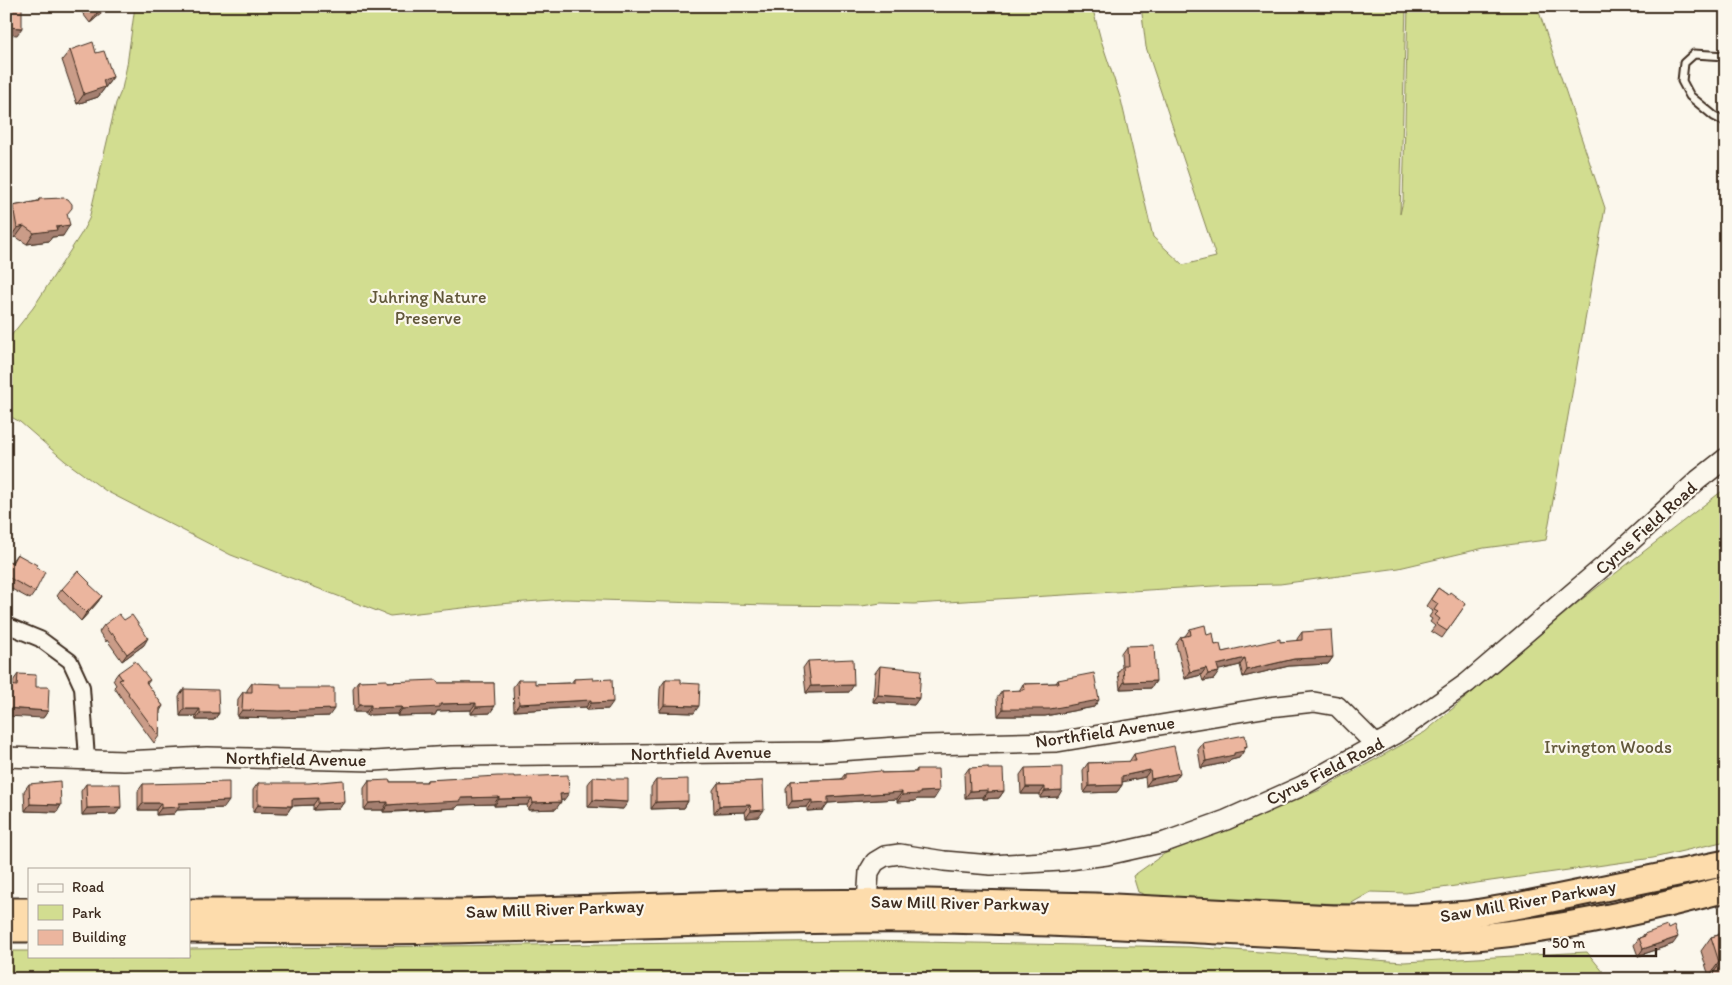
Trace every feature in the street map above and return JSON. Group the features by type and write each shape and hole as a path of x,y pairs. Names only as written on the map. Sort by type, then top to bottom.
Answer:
{"highway":[{"name":"Saw Mill River Parkway","path":"190,912 466,912 719,904 867,902 1037,904 1333,918 1415,918 1468,914 1522,905 1726,862"},
{"name":"Saw Mill River Parkway","path":"190,930 444,930 759,921 887,920 1032,923 1369,937 1457,938 1572,924 1726,889"},
{"path":"6,911 28,911"},
{"path":"6,929 28,929"}],"street":[{"name":"Cyrus Field Road","path":"867,902 868,872 875,862 885,856 900,854 974,864 1028,864 1107,855 1166,842 1226,820 1302,786 1395,734 1467,683 1606,565 1698,480 1726,458"},
{"path":"6,625 40,638 70,661 82,687 87,759"},
{"name":"Northfield Avenue","path":"6,757 124,761 207,757 374,761 451,756 824,752 926,746 1057,742 1269,707 1314,702 1337,706 1376,745"}],"lane":[{"path":"1726,56 1694,54 1684,63 1682,81 1690,96 1714,116 1726,122"}],"green space":[{"name":"Juhring Nature Preserve","path":"135,6 1092,6 1121,100 1153,237 1183,265 1216,257 1146,47 1141,6 1406,6 1400,214 1403,201 1408,6 1537,6 1605,208 1546,540 1484,548 1399,568 1280,584 1231,585 914,604 881,603 862,606 565,599 390,616 231,555 106,491 65,461 20,422 6,414 6,342 33,308 89,219 116,103 122,89"},
{"name":"Irvington Woods","path":"1726,488 1726,841 1653,858 1406,893 1371,892 1350,904 1157,899 1138,892 1133,876 1164,854 1320,790 1425,732 1581,600"},
{"path":"863,941 1189,947 1404,962 1587,952 1609,979 6,979 6,951 28,951 28,958 190,958 190,949"}],"building":[{"path":"6,6 22,6 22,28 6,27"},
{"path":"92,6 105,6 97,13"},
{"path":"93,42 96,53 104,51 113,77 103,80 105,87 84,94 70,50"},
{"path":"39,199 68,199 72,204 72,208 67,214 70,225 56,227 57,230 34,233 24,226 17,228 13,206 39,201"},
{"path":"17,554 37,565 36,567 45,572 35,592 6,576 6,560 12,563"},
{"path":"78,571 102,596 86,613 62,589"},
{"path":"1438,588 1448,595 1450,592 1466,604 1447,631 1436,624 1440,619 1435,615 1438,612 1434,610 1438,604 1431,599"},
{"path":"119,614 124,620 132,615 148,638 127,654 104,625"},
{"path":"1205,625 1207,635 1213,633 1215,645 1220,644 1222,652 1280,639 1280,642 1302,640 1302,632 1331,630 1333,657 1294,659 1247,670 1245,658 1217,665 1219,672 1208,674 1206,668 1190,672 1181,637 1191,635 1190,629"},
{"path":"1154,645 1156,681 1124,682 1123,665 1127,665 1126,646"},
{"path":"853,659 854,685 811,686 808,661"},
{"path":"135,661 150,680 146,682 163,706 160,708 159,736 119,680 122,679 118,673"},
{"path":"880,666 921,670 919,698 878,695"},
{"path":"1094,673 1099,700 1050,709 1003,709 1002,691 1024,690 1023,684 1059,683 1058,680"},
{"path":"18,674 36,675 36,687 49,687 48,711 6,708 6,685 17,686"},
{"path":"593,678 593,680 612,679 613,702 591,703 591,700 519,704 518,680 535,680 535,684 574,683 574,679"},
{"path":"666,679 681,679 681,683 700,684 699,706 664,705"},
{"path":"387,680 387,682 437,680 438,683 494,683 495,706 476,707 476,703 440,704 440,707 402,709 402,707 371,708 371,705 359,705 358,681"},
{"path":"252,683 281,684 281,688 334,688 334,709 242,710 243,692 252,692"},
{"path":"184,689 218,690 219,713 200,713 200,709 184,709"},
{"path":"1245,735 1247,746 1244,747 1244,751 1206,761 1203,743"},
{"path":"1174,746 1180,773 1151,779 1150,770 1122,776 1122,785 1089,786 1088,763 1136,761 1134,754"},
{"path":"988,767 988,769 1003,769 1004,791 970,791 969,768"},
{"path":"1062,767 1062,790 1045,791 1045,787 1026,787 1025,768"},
{"path":"917,769 938,769 939,791 902,795 902,792 828,797 828,803 812,804 812,800 792,801 791,781 845,779 845,774 881,771 881,773 917,772"},
{"path":"568,775 569,793 560,794 561,802 533,803 532,798 499,799 499,797 461,798 461,801 388,805 388,802 369,803 369,781 427,782 427,780 498,776"},
{"path":"593,777 628,779 628,802 593,800"},
{"path":"688,779 688,801 656,802 656,780"},
{"path":"343,780 344,802 318,803 318,798 292,799 292,806 258,805 258,783 309,783"},
{"path":"60,781 61,805 30,804 29,784"},
{"path":"763,781 764,810 751,811 750,805 719,806 718,783"},
{"path":"229,782 229,801 179,803 179,807 161,808 161,803 143,803 143,784"},
{"path":"86,784 120,784 121,807 87,808"},
{"path":"1667,926 1668,929 1674,926 1678,937 1643,949 1639,938 1645,936 1644,934"},
{"path":"1726,928 1726,974 1722,961 1719,962 1711,937 1723,934 1722,930"}]}
